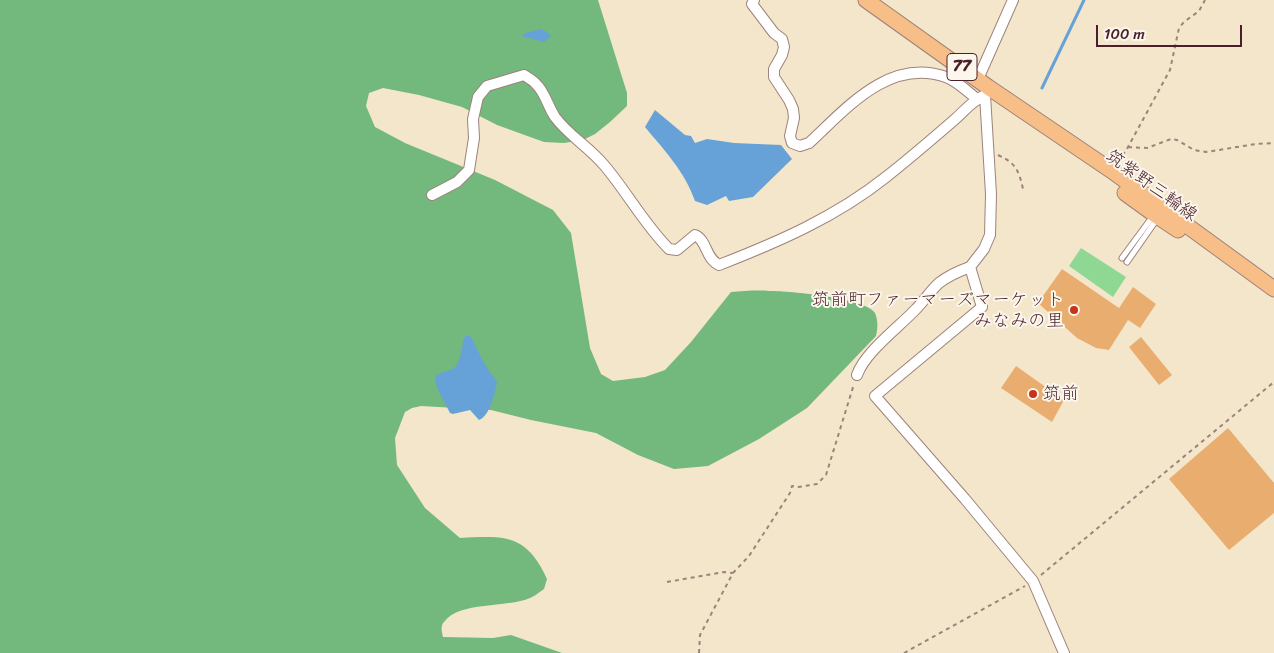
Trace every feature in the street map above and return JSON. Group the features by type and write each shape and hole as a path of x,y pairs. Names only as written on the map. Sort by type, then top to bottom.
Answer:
{"main road":[{"name":"筑紫野三輪線","path":"866,0 982,90 1058,134 1112,171 1160,214"},
{"name":"筑紫野三輪線","path":"1058,134 1088,164 1160,214 1230,256 1274,289"}],"street":[{"path":"754,0 752,4 774,33 782,39 784,47 774,69 774,77 790,100 794,118 790,136 792,142 800,146 809,143 867,90 894,78 924,73 938,75 982,90"},
{"path":"432,194 457,182 469,170 474,138 473,118 478,97 487,86 524,75 537,84 554,116 604,165 632,200 658,239 669,249 677,250 695,235 699,237 712,262 719,266 805,229 842,208 885,178 955,120 982,90 1014,0"},
{"path":"857,375 867,357 940,283 970,267 984,249 990,234 991,194 989,152 982,90"},
{"path":"970,267 982,307 875,396 1033,581 1064,653"}],"lane":[{"path":"1125,260 1160,214"}],"path":[{"path":"1112,171 1128,147 1170,70 1179,28 1199,11 1205,0"},
{"path":"1128,147 1147,148 1171,139 1177,140 1194,150 1206,152 1274,143"},
{"path":"989,152 1008,159 1016,166 1023,189"},
{"path":"699,653 700,635 733,573 749,556 790,493 792,486 817,484 826,475 857,375"},
{"path":"904,653 1033,581 1274,382"},
{"path":"667,582 724,572 733,573"}],"green space":[{"path":"0,0 598,0 627,93 627,106 595,134 583,140 564,143 544,142 497,125 462,107 419,95 383,88 369,93 366,106 375,127 405,143 495,180 553,210 571,233 590,348 601,374 613,381 645,377 665,370 691,342 731,292 793,292 826,296 857,303 875,313 877,318 876,336 807,408 759,439 708,466 674,469 638,455 596,433 491,410 421,406 405,412 395,438 397,465 425,508 460,538 501,538 512,540 522,545 531,553 547,579 544,589 530,598 472,608 451,615 442,625 443,637 493,638 511,635 562,653 0,653"},
{"path":"1081,248 1126,277 1113,297 1069,266"}],"water":[{"path":"541,29 551,36 544,42 522,36 525,33"},
{"path":"655,110 685,135 691,136 695,143 707,139 734,143 781,145 792,159 753,197 729,201 726,196 707,205 695,201 680,171 645,127"},
{"path":"465,336 470,336 485,365 497,382 489,409 483,418 479,420 470,410 450,413 437,388 435,377 457,365"}],"building":[{"path":"1062,269 1119,308 1133,287 1156,304 1140,328 1128,320 1109,350 1096,348 1077,338 1038,303"},
{"path":"1141,337 1172,375 1159,385 1129,347"},
{"path":"1016,366 1064,400 1052,422 1001,388"},
{"path":"1228,428 1274,483 1274,513 1229,550 1169,479"}],"waterway":[{"path":"1042,88 1084,0"}],"place":[{"name":"筑前町ファーマーズマーケット みなみの里","path":"1074,310"},
{"name":"筑前","path":"1033,394"}]}
